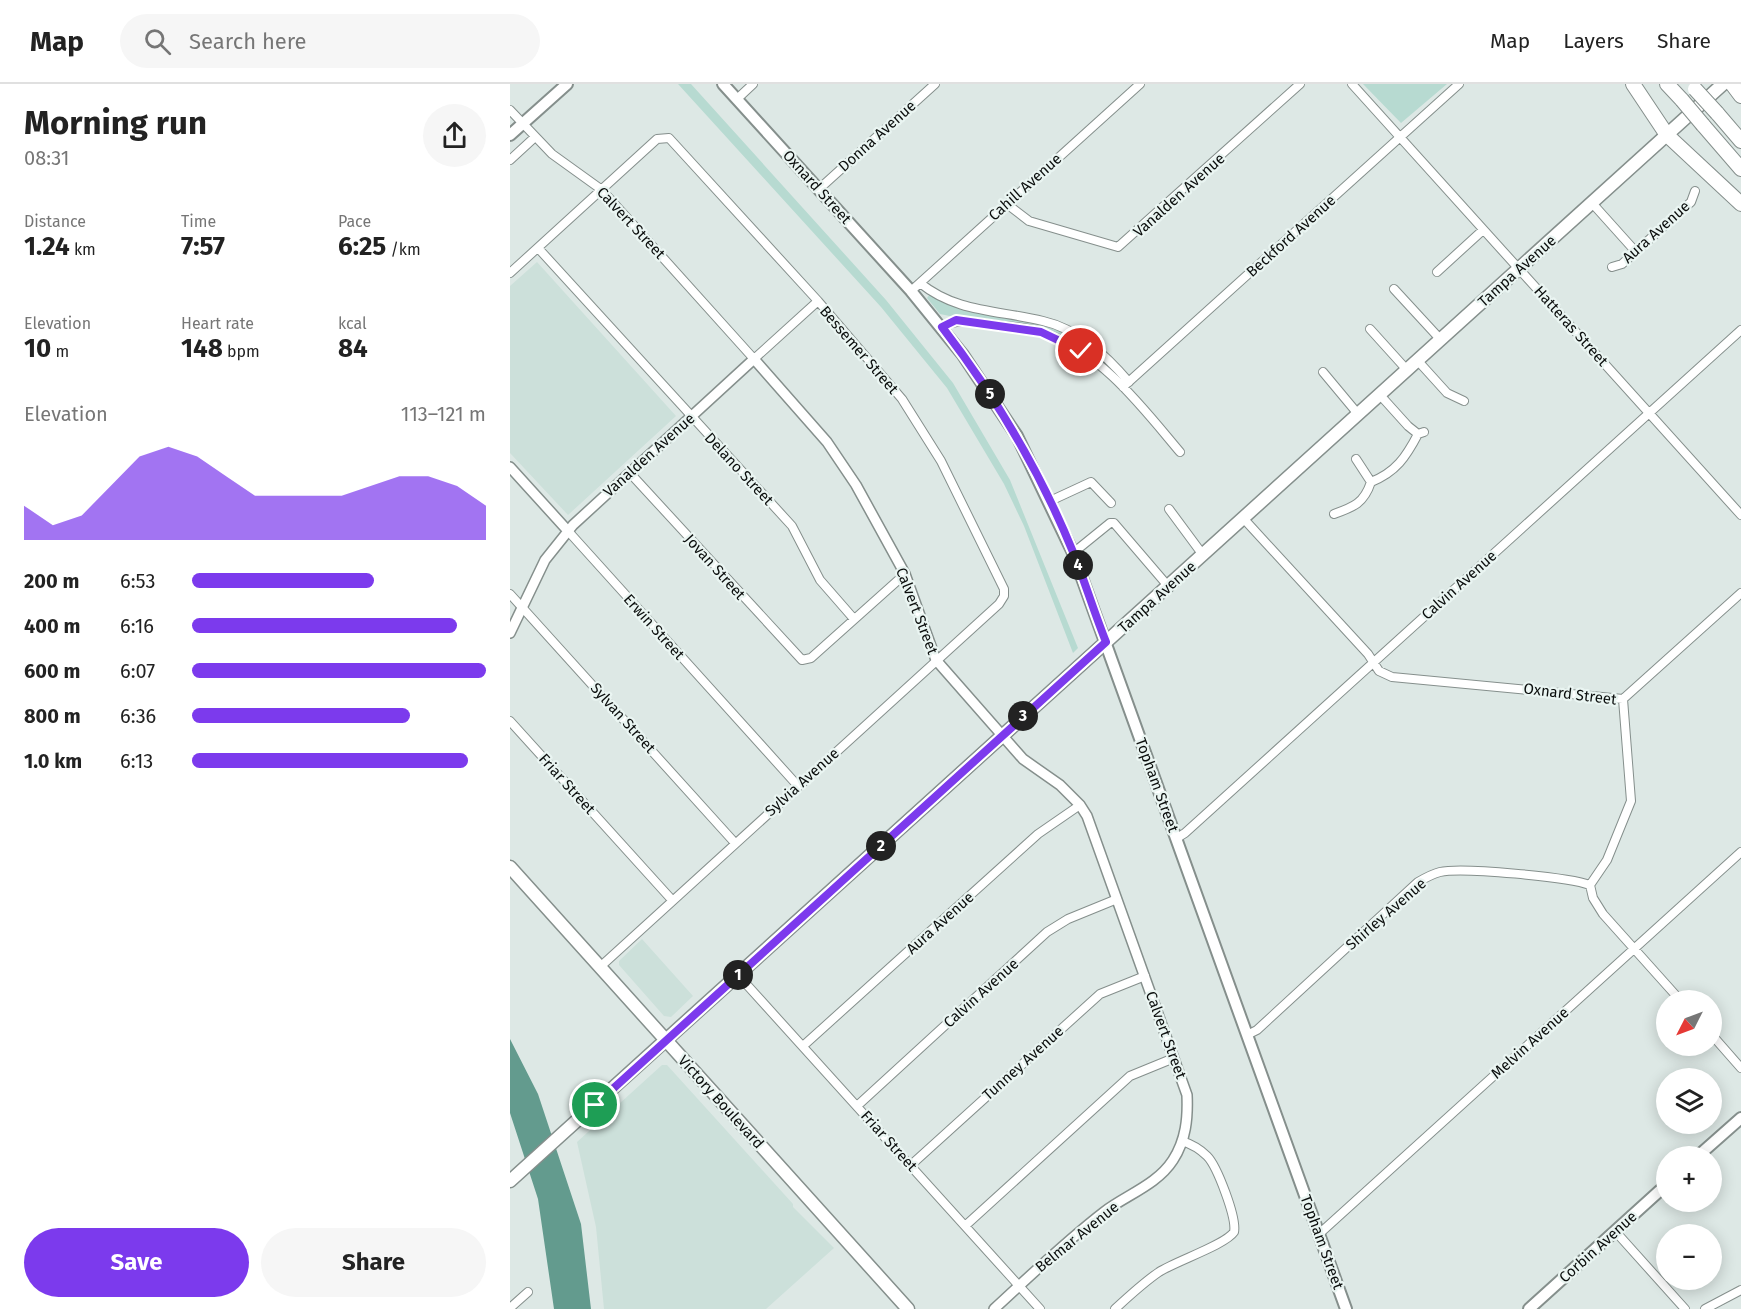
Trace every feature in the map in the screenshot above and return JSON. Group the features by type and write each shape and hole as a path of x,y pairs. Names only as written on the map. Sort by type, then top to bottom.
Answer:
{"highway":[{"path":"1633,84 1667,135 1741,204"},
{"path":"1667,84 1741,169"},
{"path":"1732,84 1741,96"},
{"path":"1693,86 1741,141"}],"main road":[{"path":"510,135 567,84"},
{"name":"Oxnard Street","path":"723,84 911,291"},
{"name":"Tampa Avenue","path":"510,1181 1723,84"},
{"name":"Topham Street","path":"911,291 942,327 998,405 1050,501 1073,552 1346,1309"},
{"name":"Victory Boulevard","path":"510,867 908,1309"},
{"path":"1709,1146 1741,1118"},
{"name":"Corbin Avenue","path":"1529,1309 1656,1194"}],"street":[{"path":"736,99 753,84"},
{"name":"Donna Avenue","path":"819,189 934,84"},
{"name":"Cahill Avenue","path":"911,291 1140,84"},
{"name":"Vanalden Avenue","path":"1007,204 1029,220 1118,247 1300,84"},
{"name":"Hatteras Street","path":"1352,84 1741,515"},
{"name":"Beckford Avenue","path":"1126,384 1459,84"},
{"name":"Calvert Street","path":"510,110 552,154 602,190 754,359 833,451 856,485 905,574 936,660 1028,763 1060,784 1080,805 1117,899 1187,1095 1187,1124 1182,1141"},
{"path":"510,160 535,137"},
{"name":"Bessemer Street","path":"602,190 657,139 665,137 673,141 874,364 922,430 941,461 1003,583 1004,596"},
{"path":"510,273 602,190"},
{"name":"Aura Avenue","path":"1612,267 1622,264 1691,202 1695,191"},
{"path":"1592,203 1636,252"},
{"path":"1437,272 1483,230"},
{"name":"Delano Street","path":"538,248 792,526 820,580 854,619"},
{"path":"920,283 930,291 962,306 1044,321 1072,332 1107,358 1180,452"},
{"path":"1394,289 1440,340"},
{"name":"Vanalden Avenue","path":"510,633 545,560 568,531 629,472 818,301"},
{"path":"942,327 956,320 1041,332 1081,351 1126,384"},
{"path":"1370,329 1407,370"},
{"name":"Calvin Avenue","path":"1177,838 1373,664 1741,330"},
{"path":"1418,361 1447,393 1464,400"},
{"path":"1323,372 1358,414"},
{"path":"1334,514 1355,507 1364,500 1371,482 1391,473 1400,465 1421,433 1408,426 1380,395"},
{"path":"1356,459 1371,482"},
{"name":"Erwin Street","path":"510,467 798,786"},
{"name":"Jovan Street","path":"629,472 802,660 811,658 854,619"},
{"path":"1050,501 1091,482 1111,503"},
{"path":"1169,509 1203,555"},
{"name":"Oxnard Street","path":"1244,518 1368,654 1379,671 1392,677 1623,699 1631,801 1607,860 1590,885"},
{"path":"1073,552 1110,523 1114,523 1168,586"},
{"path":"854,619 905,574"},
{"path":"1623,699 1741,593"},
{"name":"Sylvan Street","path":"510,594 735,843"},
{"name":"Sylvia Avenue","path":"600,967 999,604 1004,596"},
{"name":"Friar Street","path":"510,721 672,900"},
{"name":"Aura Avenue","path":"803,1046 1042,831 1080,805"},
{"name":"Melvin Avenue","path":"1319,1234 1741,852"},
{"name":"Shirley Avenue","path":"1247,1035 1265,1022 1419,882 1431,875 1448,871 1485,873 1574,879 1590,885"},
{"path":"1590,885 1596,905 1671,990"},
{"name":"Calvin Avenue","path":"857,1106 1047,932 1068,919 1117,899"},
{"name":"Friar Street","path":"738,975 1040,1309"},
{"name":"Tunney Avenue","path":"911,1165 1100,994 1145,976"},
{"path":"1722,1046 1741,1068"},
{"path":"965,1226 1130,1076 1174,1058"},
{"path":"1115,1309 1160,1272 1194,1253 1225,1241 1234,1232 1234,1220 1213,1164 1201,1151 1182,1141"},
{"name":"Belmar Avenue","path":"994,1309 1098,1216 1156,1179 1173,1160 1182,1141"},
{"path":"1615,1231 1685,1309"},
{"path":"1705,1309 1741,1290"},
{"path":"510,1308 528,1292"}],"shaded area":[{"path":"678,84 691,84 886,300 953,383 1010,480 1078,648 1073,653 1024,526 1004,484 947,388 881,307"},
{"path":"1363,84 1447,84 1401,123"},
{"path":"537,262 676,416 568,515 510,453 510,286"},
{"path":"930,294 962,310 1038,324 1067,334 1094,350 1118,375 1117,377 1070,341 940,314 927,298"},
{"path":"642,939 693,996 671,1017 664,1016 619,965 619,961"},
{"path":"510,1039 538,1094 581,1224 591,1309 554,1309 538,1199 510,1113"},
{"path":"662,1065 667,1065 793,1204 793,1207 834,1248 766,1309 604,1309 596,1227 577,1142"}],"route":[{"path":"595,1105 1106,642 1073,552 1035,468 998,405 942,327 956,320 1041,332 1065,341 1081,351"}]}
